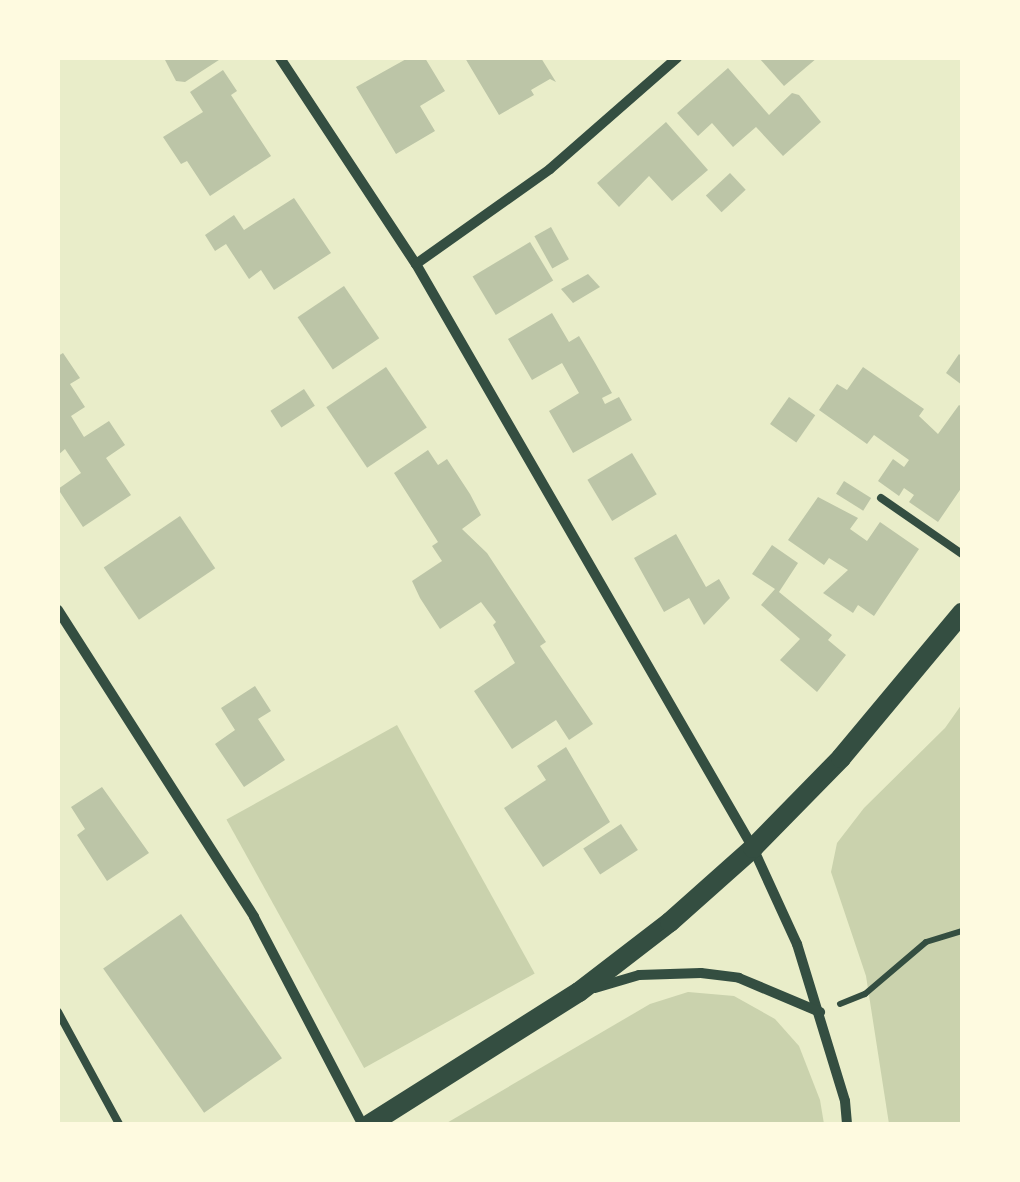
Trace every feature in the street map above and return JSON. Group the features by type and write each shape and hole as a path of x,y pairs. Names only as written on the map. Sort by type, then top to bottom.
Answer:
{"main road":[{"path":"370,1124 579,992 670,922 753,848 841,758 962,613"}],"street":[{"path":"280,58 416,264 753,848 797,944 845,1101 847,1124"},
{"path":"416,264 550,169 677,58"},
{"path":"58,610 254,917 362,1124"},
{"path":"579,992 639,975 702,973 738,978 820,1012"}],"lane":[{"path":"881,498 962,554"},
{"path":"58,1012 119,1124"}],"path":[{"path":"820,1012 865,994 926,942 962,931"}],"green space":[{"path":"962,704 962,1124 889,1124 866,976 831,872 837,843 864,808 945,728"},
{"path":"397,725 535,973 364,1068 226,820"},
{"path":"688,992 734,996 775,1019 799,1046 820,1100 824,1124 445,1124 650,1004"}],"building":[{"path":"164,58 222,58 185,82 176,81"},
{"path":"408,58 425,58 445,91 420,106 435,131 396,154 356,87"},
{"path":"465,58 541,58 556,82 550,79 531,90 534,95 499,115"},
{"path":"759,58 817,58 784,86"},
{"path":"728,68 769,115 792,93 799,95 821,122 783,156 756,127 733,147 712,123 698,136 677,113"},
{"path":"223,70 237,91 231,95 271,156 210,196 187,161 181,164 163,137 203,112 190,92"},
{"path":"666,122 708,170 672,201 649,176 619,207 597,183"},
{"path":"730,173 746,190 722,212 706,196"},
{"path":"294,198 331,253 274,290 261,270 249,279 226,244 215,251 205,235 234,215 244,230"},
{"path":"551,227 569,259 552,269 534,236"},
{"path":"530,242 553,281 496,315 473,277"},
{"path":"588,274 600,287 573,303 561,289"},
{"path":"344,286 379,338 333,370 298,317"},
{"path":"552,313 569,342 579,336 595,363 612,393 602,398 605,404 619,397 632,420 573,453 549,411 579,393 562,363 532,380 508,339"},
{"path":"63,353 80,378 70,384 85,407 71,416 84,437 109,421 125,445 106,458 131,495 83,527 58,489 81,473 65,449 58,455 58,356"},
{"path":"959,354 962,357 962,385 946,373"},
{"path":"386,367 427,428 367,468 326,407"},
{"path":"863,367 924,409 919,416 938,434 959,405 962,407 962,487 938,522 909,502 914,495 904,488 899,496 878,481 893,459 904,467 909,460 874,435 867,444 819,410 837,384 847,390"},
{"path":"304,389 315,406 281,428 270,411"},
{"path":"789,397 815,415 796,442 770,424"},
{"path":"428,450 438,465 447,459 470,494 481,515 462,529 487,553 546,642 540,646 593,724 569,740 556,720 512,749 474,691 515,663 493,625 496,622 481,602 440,629 420,598 412,581 442,561 432,546 438,542 394,473"},
{"path":"632,453 657,494 612,521 587,480"},
{"path":"844,481 871,498 863,511 836,494"},
{"path":"818,497 858,518 850,529 867,541 880,522 919,549 874,616 858,605 853,613 823,593 848,570 829,558 824,565 788,540"},
{"path":"180,516 215,568 139,620 104,567"},
{"path":"676,534 706,587 719,579 730,598 704,625 689,598 664,612 634,558"},
{"path":"772,545 798,563 779,592 832,635 828,640 846,655 817,692 780,660 800,639 761,605 775,589 752,574"},
{"path":"255,686 271,711 258,719 285,760 244,787 215,744 235,730 221,708"},
{"path":"566,747 610,822 543,867 504,808 546,780 537,766"},
{"path":"102,787 149,853 107,881 77,835 85,829 71,807"},
{"path":"621,824 638,850 600,875 583,849"},
{"path":"181,914 282,1058 204,1113 103,968"}]}
